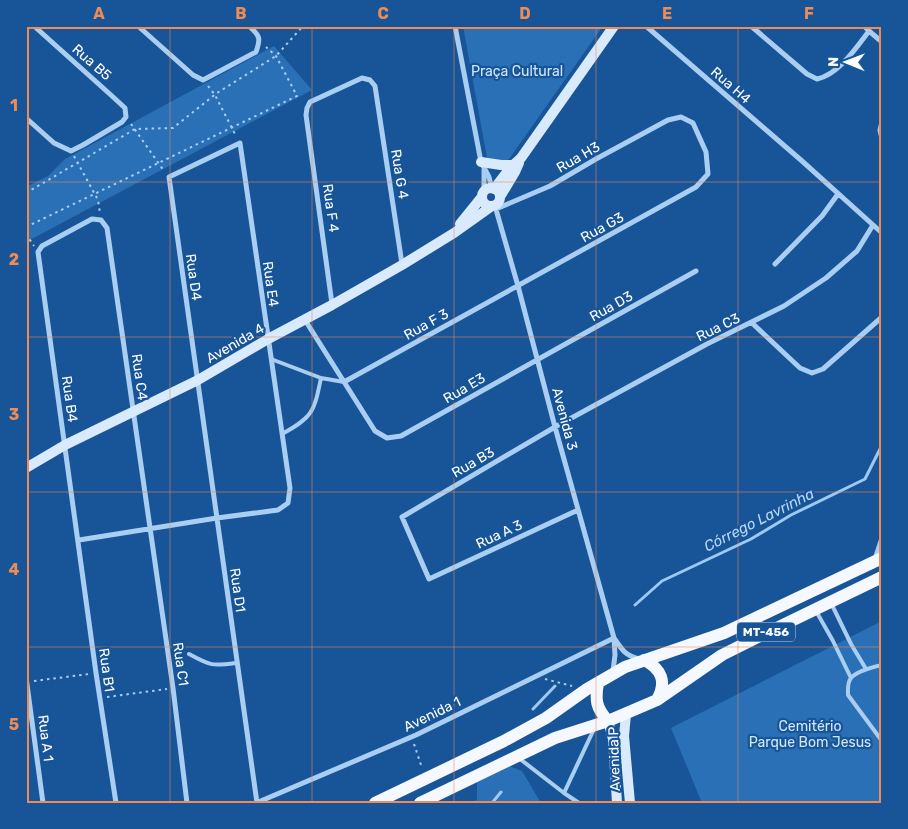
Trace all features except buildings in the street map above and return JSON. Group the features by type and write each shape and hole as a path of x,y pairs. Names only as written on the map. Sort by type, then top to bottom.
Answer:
{"main road":[{"name":"MT-456","path":"375,803 504,741 546,718 593,686 625,668 724,633 878,560"},
{"name":"MT-456","path":"420,803 556,738 608,721 657,700 722,655 882,577"},
{"path":"644,660 657,669 661,676 663,684 657,700"},
{"path":"593,686 601,714 608,721"}],"street":[{"name":"Rua B5","path":"34,26 125,108 126,117"},
{"path":"138,26 193,75 203,80 256,52 260,41 257,34 249,26"},
{"name":"Avenida 3","path":"455,26 482,164 518,286 554,427 614,638"},
{"name":"Avenida 4","path":"26,468 65,445 198,380 402,265 454,232 492,198 515,172 517,161 614,26"},
{"name":"Rua H4","path":"646,26 882,233"},
{"path":"751,26 807,74 817,79 827,77 852,54 867,28 882,42"},
{"name":"Rua F 4","path":"332,305 306,115 307,108 310,102 362,78 370,80 375,86"},
{"name":"Rua G 4","path":"375,86 402,265"},
{"path":"26,118 54,143 71,151 122,122 126,117"},
{"name":"Rua G3","path":"518,286 696,187 708,174 706,152 693,123 681,117 668,120"},
{"name":"Rua H3","path":"492,198 550,186 668,120"},
{"path":"882,122 880,130 882,139"},
{"path":"169,177 240,143"},
{"name":"Rua E4","path":"217,518 278,510 288,503 290,488 240,143"},
{"path":"482,164 501,165 517,161"},
{"name":"Avenida 3","path":"482,164 492,198"},
{"name":"Rua D4","path":"169,177 198,380"},
{"path":"775,264 822,216 838,194"},
{"path":"38,252 42,246 92,219 101,220"},
{"name":"Rua C4","path":"101,220 108,228 150,528"},
{"name":"Rua C3","path":"554,427 736,329 784,306 826,278 857,251 873,225"},
{"name":"Rua B4","path":"38,252 78,540"},
{"name":"Rua D3","path":"538,360 696,271"},
{"name":"Rua F 3","path":"344,382 518,286"},
{"path":"752,322 800,368 812,373 823,369 882,318"},
{"path":"304,319 344,382"},
{"name":"Rua E3","path":"344,382 376,430 387,438 401,436 538,360"},
{"name":"Rua D1","path":"198,380 257,803"},
{"name":"Rua B3","path":"429,579 402,517 554,427"},
{"name":"Rua A 3","path":"429,579 578,510"},
{"path":"78,540 217,518"},
{"name":"Rua C1","path":"150,528 188,803"},
{"path":"878,560 882,538"},
{"name":"Rua B1","path":"78,540 116,803"},
{"path":"614,638 625,653 644,660"},
{"path":"612,675 614,638"},
{"name":"Avenida 1","path":"257,803 412,737 614,638"},
{"name":"Rua A 1","path":"27,680 28,705 43,803"},
{"name":"Avenida P","path":"626,714 624,736 630,803"},
{"name":"Avenida P","path":"608,721 613,739 617,803"}],"lane":[{"path":"271,359 321,378 344,382"},
{"path":"282,434 309,416 316,400 321,378"},
{"path":"831,602 851,644 866,669"},
{"path":"815,609 851,678"},
{"path":"189,654 205,663 214,665 236,663"},
{"path":"882,665 866,669 851,678 848,686 848,695 882,741"},
{"path":"564,793 596,725"},
{"path":"517,756 579,803"}],"path":[{"path":"26,193 135,129 173,128 215,95 276,56 304,26"},
{"path":"26,226 297,96 276,56 260,41"},
{"path":"203,80 215,95 240,143"},
{"path":"126,117 169,177"},
{"path":"71,151 98,200 101,220"},
{"path":"26,234 38,252"},
{"path":"27,680 96,673"},
{"path":"532,678 593,686"},
{"path":"100,698 173,688"},
{"path":"412,737 426,778"}],"green space":[{"name":"Praça Cultural","path":"463,26 603,26 509,159 505,161 487,158"},
{"path":"274,46 312,90 26,242 26,187 48,176 65,159"},
{"name":"Cemitério Parque Bom Jesus","path":"882,621 882,803 702,803 671,728"},
{"path":"509,766 522,771 541,803 473,803 477,799 477,782"}],"waterway":[{"name":"Córrego Lavrinha","path":"635,605 662,581 751,539 791,515 865,479 882,445"},
{"name":"Córrego Lavrinha","path":"533,709 555,686"},
{"name":"Córrego Lavrinha","path":"492,803 501,792"}]}
